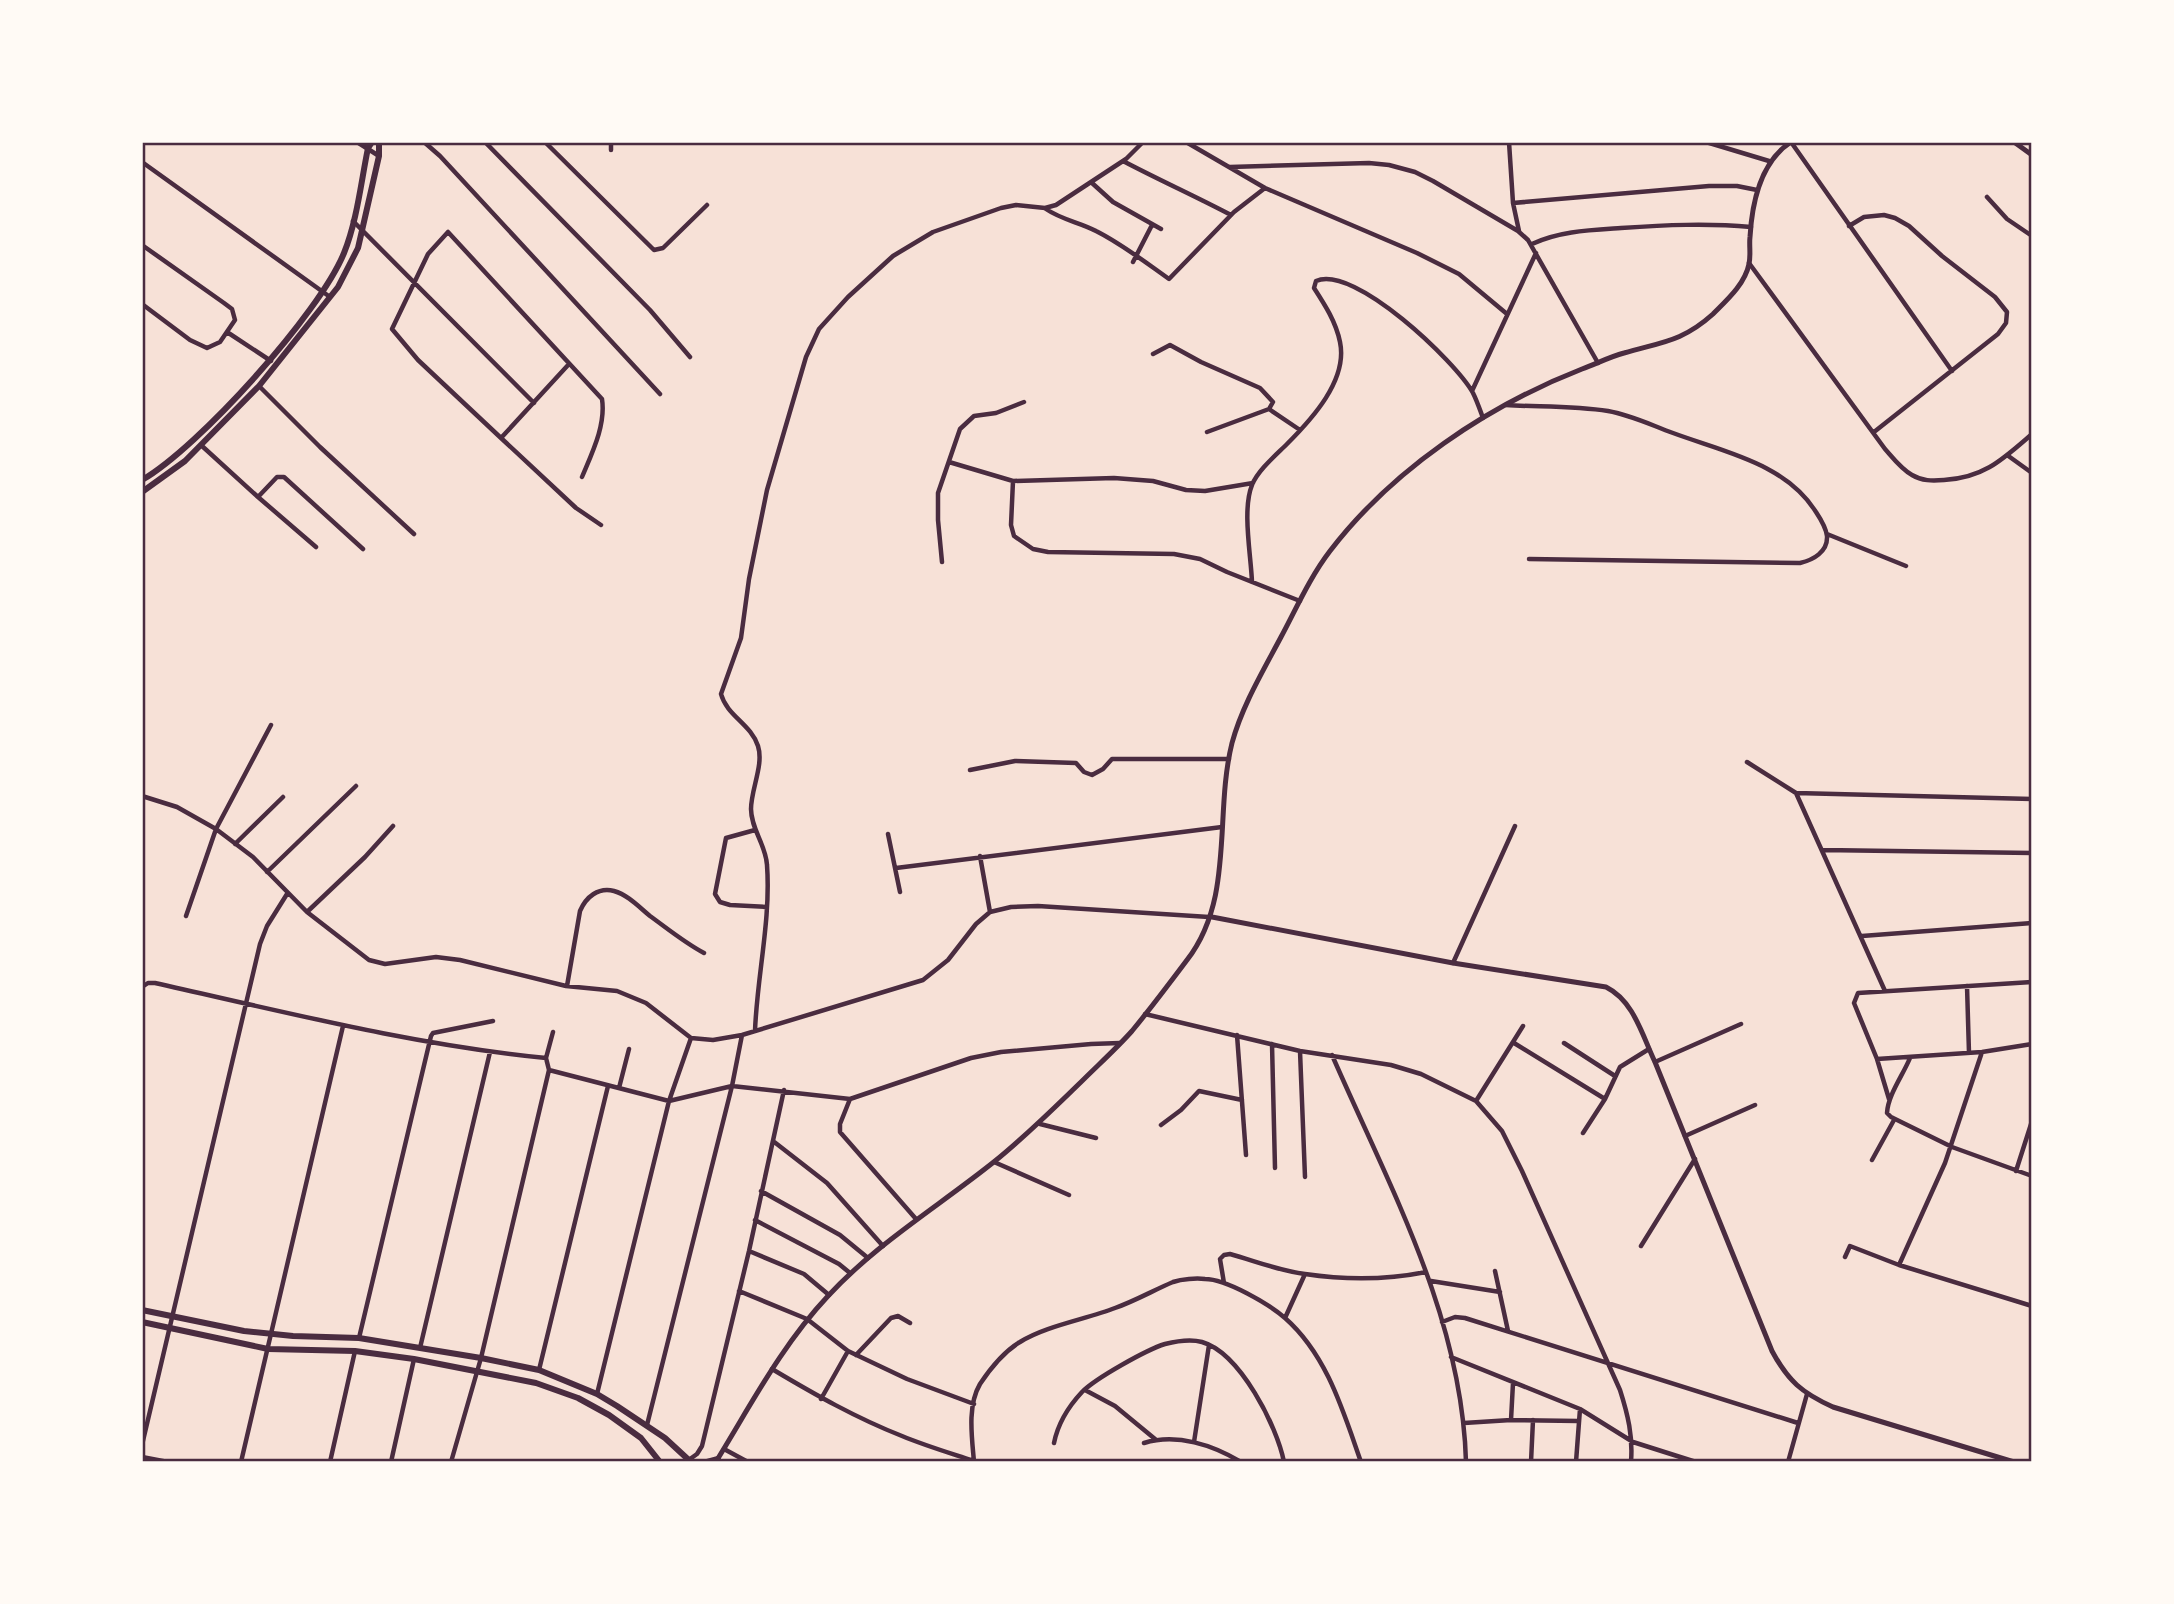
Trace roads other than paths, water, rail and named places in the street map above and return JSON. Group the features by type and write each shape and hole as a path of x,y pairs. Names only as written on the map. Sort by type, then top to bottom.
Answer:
{"main road":[{"path":"142,492 171,473 202,446 277,366 331,297 354,258 379,156 379,142"},
{"path":"142,480 192,441 268,360 322,291 343,256 370,145"},
{"path":"142,1310 270,1334 359,1338 481,1357 539,1370 597,1394 647,1425 690,1461"},
{"path":"142,1322 268,1349 355,1351 414,1359 536,1383 578,1398 621,1424 650,1447 660,1462"},
{"path":"650,1447 654,1439 662,1436"},
{"path":"707,1462 717,1460"}],"street":[{"path":"357,142 370,145 379,156"},
{"path":"424,142 440,156 660,394"},
{"path":"485,142 650,310 690,358"},
{"path":"545,142 654,250 663,248 707,205"},
{"path":"611,142 611,150"},
{"path":"755,1031 767,907 767,864 765,852 755,830 751,807 759,756 751,732 723,703 721,694 741,638 749,579 767,490 806,357 819,329 848,297 893,256 933,232 1001,208 1016,205 1045,208 1064,202 1123,161 1143,142"},
{"path":"1186,142 1265,188 1417,253 1459,274 1507,314"},
{"path":"1509,142 1513,203 1519,231"},
{"path":"1706,142 1769,161"},
{"path":"717,1460 772,1369 807,1319 829,1294 850,1273 916,1219 1040,1124 1121,1043 1192,954 1212,918 1217,895 1230,759 1242,713 1327,555 1394,484 1449,438 1526,393 1628,352 1666,343 1698,326 1730,297 1743,280 1749,264 1757,190 1769,161 1778,150 1791,142 1952,371"},
{"path":"2014,142 2032,155"},
{"path":"1123,161 1170,186 1184,189 1231,215"},
{"path":"142,162 331,297"},
{"path":"1230,167 1369,163 1389,165 1433,181 1519,231 1532,244 1598,363"},
{"path":"1092,183 1113,202 1161,229"},
{"path":"1513,203 1709,186 1737,186 1757,190"},
{"path":"1045,208 1059,218 1089,227 1111,238 1169,279 1231,215 1265,188"},
{"path":"1987,197 2007,219 2032,236"},
{"path":"1849,226 1864,218 1884,215 1909,226 2003,305 2007,318 2003,330 1874,432"},
{"path":"353,220 534,403"},
{"path":"1532,244 1555,235 1599,230 1696,223 1751,227"},
{"path":"1133,262 1152,225"},
{"path":"582,477 601,423 601,399 448,232 428,254 392,329 418,360 501,438 576,508 601,525"},
{"path":"142,245 225,303 232,309 235,320 220,342 207,348 199,346 142,304"},
{"path":"1472,392 1537,252"},
{"path":"1749,264 1885,449 1906,471 1924,481 1953,480 1975,475 2007,455 2032,434"},
{"path":"1252,582 1248,504 1253,484 1326,396 1335,379 1340,360 1340,344 1335,326 1314,288 1317,281 1322,278 1369,294 1404,318 1472,392 1483,418"},
{"path":"227,332 277,366"},
{"path":"1153,354 1170,345 1260,388 1273,402 1269,409 1208,432"},
{"path":"501,438 569,364"},
{"path":"259,386 414,534"},
{"path":"942,562 938,494 956,439 966,421 974,416 996,414 1024,402"},
{"path":"1506,405 1606,411 1632,416 1740,456 1765,467 1791,484 1811,504 1827,534 1826,543 1818,556 1800,564 1529,559"},
{"path":"1269,409 1300,430"},
{"path":"202,446 316,547"},
{"path":"2007,455 2032,473"},
{"path":"949,462 1013,481 1114,478 1153,481 1186,490 1205,491 1253,484"},
{"path":"258,497 277,477 284,477 363,549"},
{"path":"1013,481 1011,525 1014,536 1033,549 1048,552 1174,554 1200,559 1300,601"},
{"path":"1827,534 1906,566"},
{"path":"186,916 216,829 271,725"},
{"path":"970,770 1014,761 1076,763 1084,772 1092,775 1103,769 1112,759 1230,759"},
{"path":"1747,762 1796,793 2032,799"},
{"path":"267,872 356,786"},
{"path":"1796,793 1885,992"},
{"path":"142,796 177,807 216,829 267,872 307,912 358,952 379,963 436,957 460,960 566,986 608,989 646,1003 691,1038 713,1040 742,1035 923,980 948,960 976,924 990,912 1011,907 1038,906 1212,918 1453,963 1606,987 1625,1001 1649,1049 1772,1350 1793,1383 1807,1394 1846,1412 2014,1462"},
{"path":"235,844 283,797"},
{"path":"307,912 365,857 393,826"},
{"path":"1453,963 1516,826"},
{"path":"896,868 1222,827"},
{"path":"755,830 726,838 715,894 720,902 730,905 767,907"},
{"path":"888,834 900,892"},
{"path":"1823,850 2032,853"},
{"path":"980,856 990,912"},
{"path":"566,986 580,911 585,901 601,891 611,890 624,895 684,942 705,953"},
{"path":"142,1445 260,944 267,926 287,894"},
{"path":"1862,936 2032,923"},
{"path":"2032,982 1858,993 1854,1000 1889,1099 1887,1113 1894,1120 1952,1147 2032,1176"},
{"path":"142,987 155,983 343,1026 490,1052 546,1058"},
{"path":"1967,986 1969,1053"},
{"path":"1145,1014 1300,1051 1391,1065 1421,1074 1476,1101 1502,1131 1608,1363 1628,1415 1633,1442 1631,1462"},
{"path":"359,1338 433,1033 493,1021"},
{"path":"1655,1062 1741,1024"},
{"path":"241,1462 343,1026"},
{"path":"1476,1101 1523,1026"},
{"path":"451,1462 478,1371 549,1070 546,1058 553,1032"},
{"path":"647,1425 732,1086 742,1035"},
{"path":"1237,1035 1246,1154"},
{"path":"597,1394 669,1101 691,1038"},
{"path":"549,1070 669,1101 732,1086 850,1099 971,1058 1001,1052 1121,1043"},
{"path":"1564,1043 1615,1076"},
{"path":"1272,1044 1275,1168"},
{"path":"1514,1044 1605,1100"},
{"path":"1877,1059 1982,1052 2032,1044"},
{"path":"619,1088 629,1049"},
{"path":"1583,1133 1605,1100 1615,1076 1625,1062 1649,1049"},
{"path":"1300,1051 1306,1177"},
{"path":"420,1348 490,1052"},
{"path":"1899,1265 1952,1147 1982,1052"},
{"path":"1332,1055 1403,1210 1431,1281 1451,1357 1464,1423 1466,1462"},
{"path":"1889,1099 1910,1058"},
{"path":"539,1370 608,1086"},
{"path":"690,1461 702,1446 784,1090"},
{"path":"1161,1125 1181,1110 1199,1091 1242,1100"},
{"path":"850,1099 840,1124 840,1132 916,1219"},
{"path":"1685,1136 1755,1105"},
{"path":"1872,1160 1894,1120"},
{"path":"2016,1171 2032,1121"},
{"path":"1040,1124 1096,1138"},
{"path":"772,1141 827,1183 883,1247"},
{"path":"1641,1246 1695,1159"},
{"path":"993,1162 1069,1195"},
{"path":"761,1191 840,1235 868,1258"},
{"path":"755,1220 839,1264 850,1273"},
{"path":"1845,1257 1850,1246 1899,1265 2032,1306"},
{"path":"749,1251 804,1274 829,1294"},
{"path":"1225,1284 1220,1259 1230,1254 1305,1274 1395,1278 1426,1272"},
{"path":"1495,1271 1508,1331"},
{"path":"1285,1318 1305,1274"},
{"path":"772,1369 821,1399 903,1437 974,1462 971,1418 979,1386 999,1360 1020,1342 1116,1308 1176,1281 1206,1279 1225,1284 1258,1300 1285,1318 1322,1362 1361,1462"},
{"path":"1431,1281 1500,1292"},
{"path":"739,1291 807,1319 848,1351 907,1379 974,1404"},
{"path":"856,1354 891,1318 898,1316 910,1323"},
{"path":"1442,1322 1455,1317 1465,1318 1798,1423"},
{"path":"1054,1443 1060,1423 1084,1390 1130,1361 1165,1345 1188,1340 1209,1345 1222,1353 1251,1388 1270,1420 1284,1462"},
{"path":"1194,1442 1209,1345"},
{"path":"330,1462 355,1351"},
{"path":"821,1399 848,1351"},
{"path":"1451,1357 1580,1409 1633,1442 1696,1462"},
{"path":"391,1462 414,1359"},
{"path":"1511,1420 1513,1382"},
{"path":"1084,1390 1115,1406 1155,1440"},
{"path":"1788,1462 1807,1394"},
{"path":"1576,1462 1580,1409"},
{"path":"1464,1423 1511,1420 1578,1421"},
{"path":"1531,1462 1533,1420"},
{"path":"1144,1443 1155,1440 1194,1442 1220,1449 1241,1462"},
{"path":"724,1449 748,1462"},
{"path":"142,1457 168,1462"}]}
